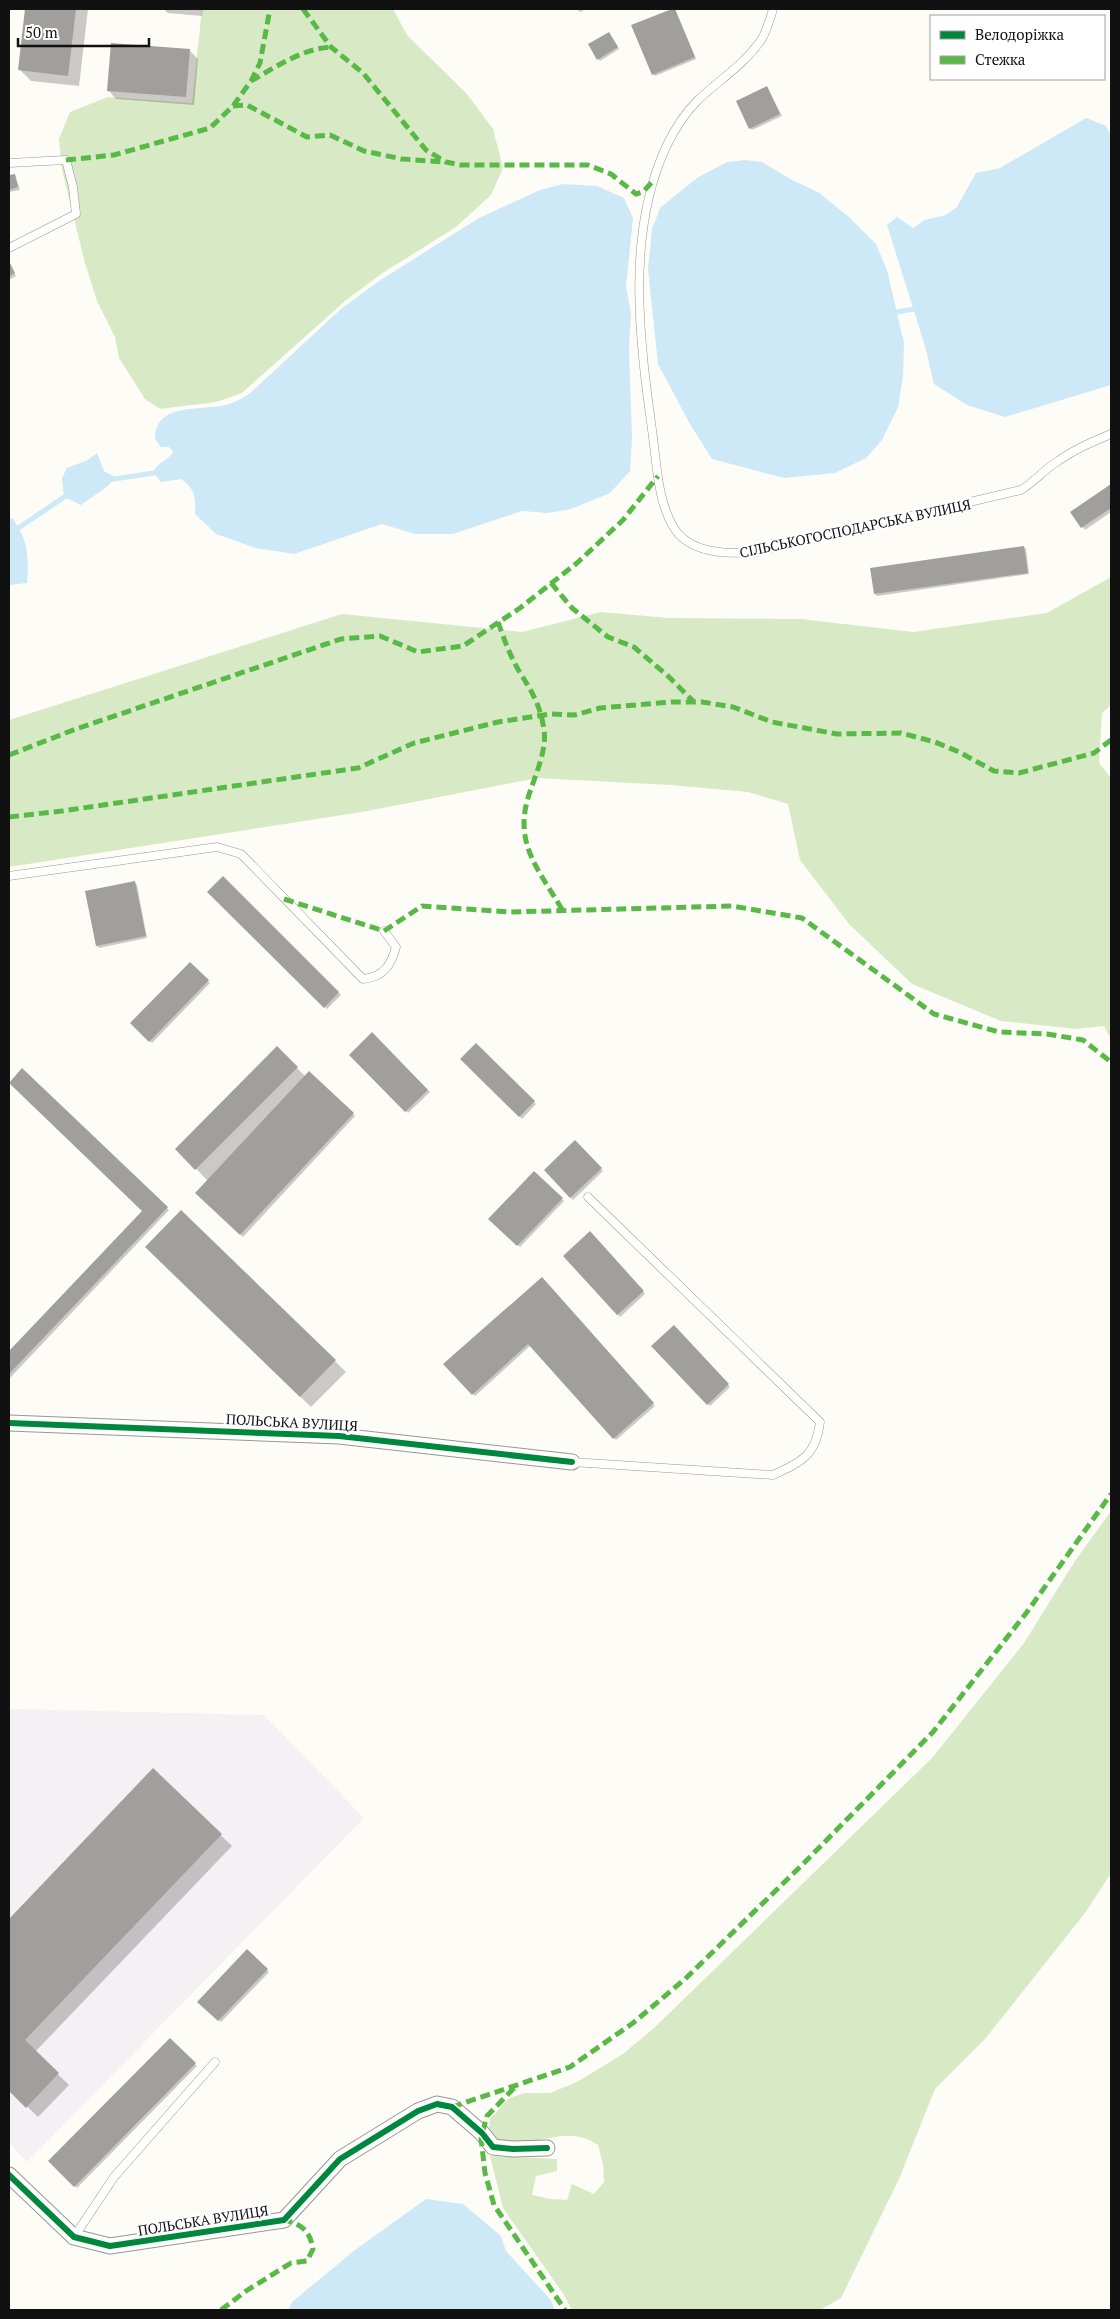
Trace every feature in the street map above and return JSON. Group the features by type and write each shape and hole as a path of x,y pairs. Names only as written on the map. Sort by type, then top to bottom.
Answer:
{"street":[{"name":"ПОЛЬСЬКА ВУЛИЦЯ","path":"9,1423 340,1436 572,1462"},
{"name":"ПОЛЬСЬКА ВУЛИЦЯ","path":"9,2175 74,2237 110,2246 284,2220 340,2159 418,2111 437,2104 452,2106 472,2123 493,2146 513,2149 548,2148"}],"lane":[{"name":"СІЛЬСЬКОГОСПОДАРСЬКА ВУЛИЦЯ","path":"773,9 761,40 745,60 698,100 677,126 658,165 646,210 641,256 640,334 658,476 665,506 675,529 690,542 711,551 731,554 757,552 1021,490 1037,480 1056,462 1081,446 1111,434"},
{"path":"9,164 66,160 73,187 76,214 9,248"},
{"path":"9,876 217,847 241,854 364,979 376,978 392,961 396,947 384,931"},
{"path":"572,1462 773,1475 799,1463 818,1441 820,1422 588,1197"},
{"path":"74,2237 114,2177 215,2062"}],"shaded area":[{"path":"9,1709 264,1715 364,1818 27,2162 9,2143"}],"green space":[{"path":"202,9 393,9 407,35 467,94 493,129 503,168 491,195 456,227 381,274 345,301 242,393 216,402 160,409 145,399 119,358 115,337 97,301 85,263 62,170 59,139 70,112 108,97 192,103"},
{"path":"1111,577 1111,705 1102,713 1099,763 1111,778 1111,1039 1104,1026 1075,1029 1001,1021 912,984 849,924 800,860 788,804 748,792 670,785 537,778 362,812 9,867 9,720 342,614 522,632 601,612 669,618 801,619 913,632 1047,613"},
{"path":"1111,1511 1111,1873 1085,1913 985,2039 935,2089 899,2179 841,2298 820,2310 572,2310 564,2295 503,2208 490,2156 557,2159 557,2171 536,2176 532,2195 567,2200 572,2184 594,2194 604,2182 603,2164 598,2145 587,2139 568,2136 517,2143 494,2139 489,2127 490,2119 509,2098 525,2093 550,2093 577,2082 623,2054 654,2028 933,1757 1024,1643 1075,1561"}],"water":[{"path":"1086,118 1106,126 1111,136 1111,385 1005,417 967,405 934,384 925,346 887,225 897,217 913,228 925,220 946,215 957,207 976,173 1000,168"},
{"path":"746,160 762,162 792,180 818,192 850,218 876,244 887,270 904,343 903,376 898,407 882,440 866,458 835,473 784,478 712,459 690,424 658,364 648,269 652,229 660,208 697,178 727,162"},
{"path":"563,184 597,186 624,198 633,218 626,287 631,313 629,349 632,438 630,471 610,493 571,509 547,513 522,511 453,534 415,534 382,524 294,554 256,548 216,534 195,514 194,494 186,483 181,479 161,482 153,472 173,452 169,447 161,447 155,439 157,428 162,420 170,414 189,409 224,405 249,394 341,309 379,281 479,218 540,190"},
{"path":"97,453 104,471 115,477 112,481 81,505 64,497 62,478 67,468 88,460"},
{"path":"12,518 24,541 28,574 27,583 9,585 9,520"},
{"path":"426,2199 463,2204 501,2236 506,2251 550,2299 555,2310 288,2310 292,2302 355,2250"}],"building":[{"path":"25,9 76,9 68,76 18,70"},
{"path":"675,9 695,57 652,75 631,25"},
{"path":"609,32 618,47 597,60 588,44"},
{"path":"111,43 190,49 186,97 107,91"},
{"path":"767,86 780,114 749,129 736,101"},
{"path":"15,174 18,187 9,190 9,175"},
{"path":"9,261 15,273 9,276"},
{"path":"1111,484 1111,508 1081,528 1070,512"},
{"path":"1024,546 1028,573 874,594 870,568"},
{"path":"223,876 339,992 324,1008 207,892"},
{"path":"135,881 146,936 96,946 85,891"},
{"path":"190,962 209,980 149,1042 130,1023"},
{"path":"372,1032 428,1090 405,1112 349,1055"},
{"path":"476,1043 535,1101 519,1117 460,1059"},
{"path":"277,1046 298,1067 195,1170 175,1149"},
{"path":"22,1068 168,1207 9,1374 9,1351 142,1211 9,1083"},
{"path":"309,1071 354,1113 240,1235 195,1193"},
{"path":"575,1140 602,1168 570,1198 544,1170"},
{"path":"534,1171 563,1198 517,1246 488,1219"},
{"path":"181,1210 336,1360 300,1397 145,1247"},
{"path":"590,1231 644,1291 617,1315 563,1256"},
{"path":"542,1277 654,1403 613,1439 528,1344 472,1395 443,1364"},
{"path":"674,1325 729,1384 707,1405 651,1346"},
{"path":"153,1768 222,1834 25,2040 59,2073 26,2108 9,2091 9,1919"},
{"path":"247,1949 268,1969 218,2021 197,2002"},
{"path":"170,2038 196,2063 74,2187 48,2161"}],"waterway":[{"path":"891,313 920,308"},
{"path":"107,480 161,472"},
{"path":"17,532 17,529 70,493"}],"marked path":[{"path":"66,160 114,155 210,128 233,106 251,81 260,63 270,9"},
{"path":"303,9 331,47 363,73 426,150 446,162 461,165 588,165 611,174 636,194 643,192 654,180"},
{"path":"251,81 299,55 320,48 331,47"},
{"path":"233,106 247,105 307,137 330,135 364,151 402,159 443,162"},
{"path":"9,755 76,729 341,639 380,636 418,652 463,646 520,608 577,563 623,520 658,476"},
{"path":"551,583 572,608 608,637 634,647 668,676 694,702"},
{"path":"498,622 513,659 535,699 543,721 545,737 543,752 531,789 524,824 530,854 563,911"},
{"path":"9,817 358,768 414,743 498,722 550,714 575,715 600,708 671,702 702,702 733,707 772,722 837,734 901,733 935,742 959,752 994,771 1019,773 1094,753 1111,740"},
{"path":"284,899 384,931 422,906 510,912 732,906 802,918 934,1014 999,1032 1047,1034 1083,1040 1111,1062"},
{"path":"452,2107 570,2067 633,2023 685,1979 802,1865 933,1732 1027,1612 1111,1494"},
{"path":"514,2088 487,2116 481,2138 485,2173 494,2205 565,2310"},
{"path":"221,2310 246,2291 291,2263 307,2261 313,2249 310,2237 300,2226 284,2220"}],"cycle path":[{"path":"9,1423 339,1436 572,1462"},
{"path":"9,2175 74,2237 110,2246 284,2220 340,2159 418,2111 437,2104 452,2107 482,2133 493,2147 513,2149 547,2148"}]}
